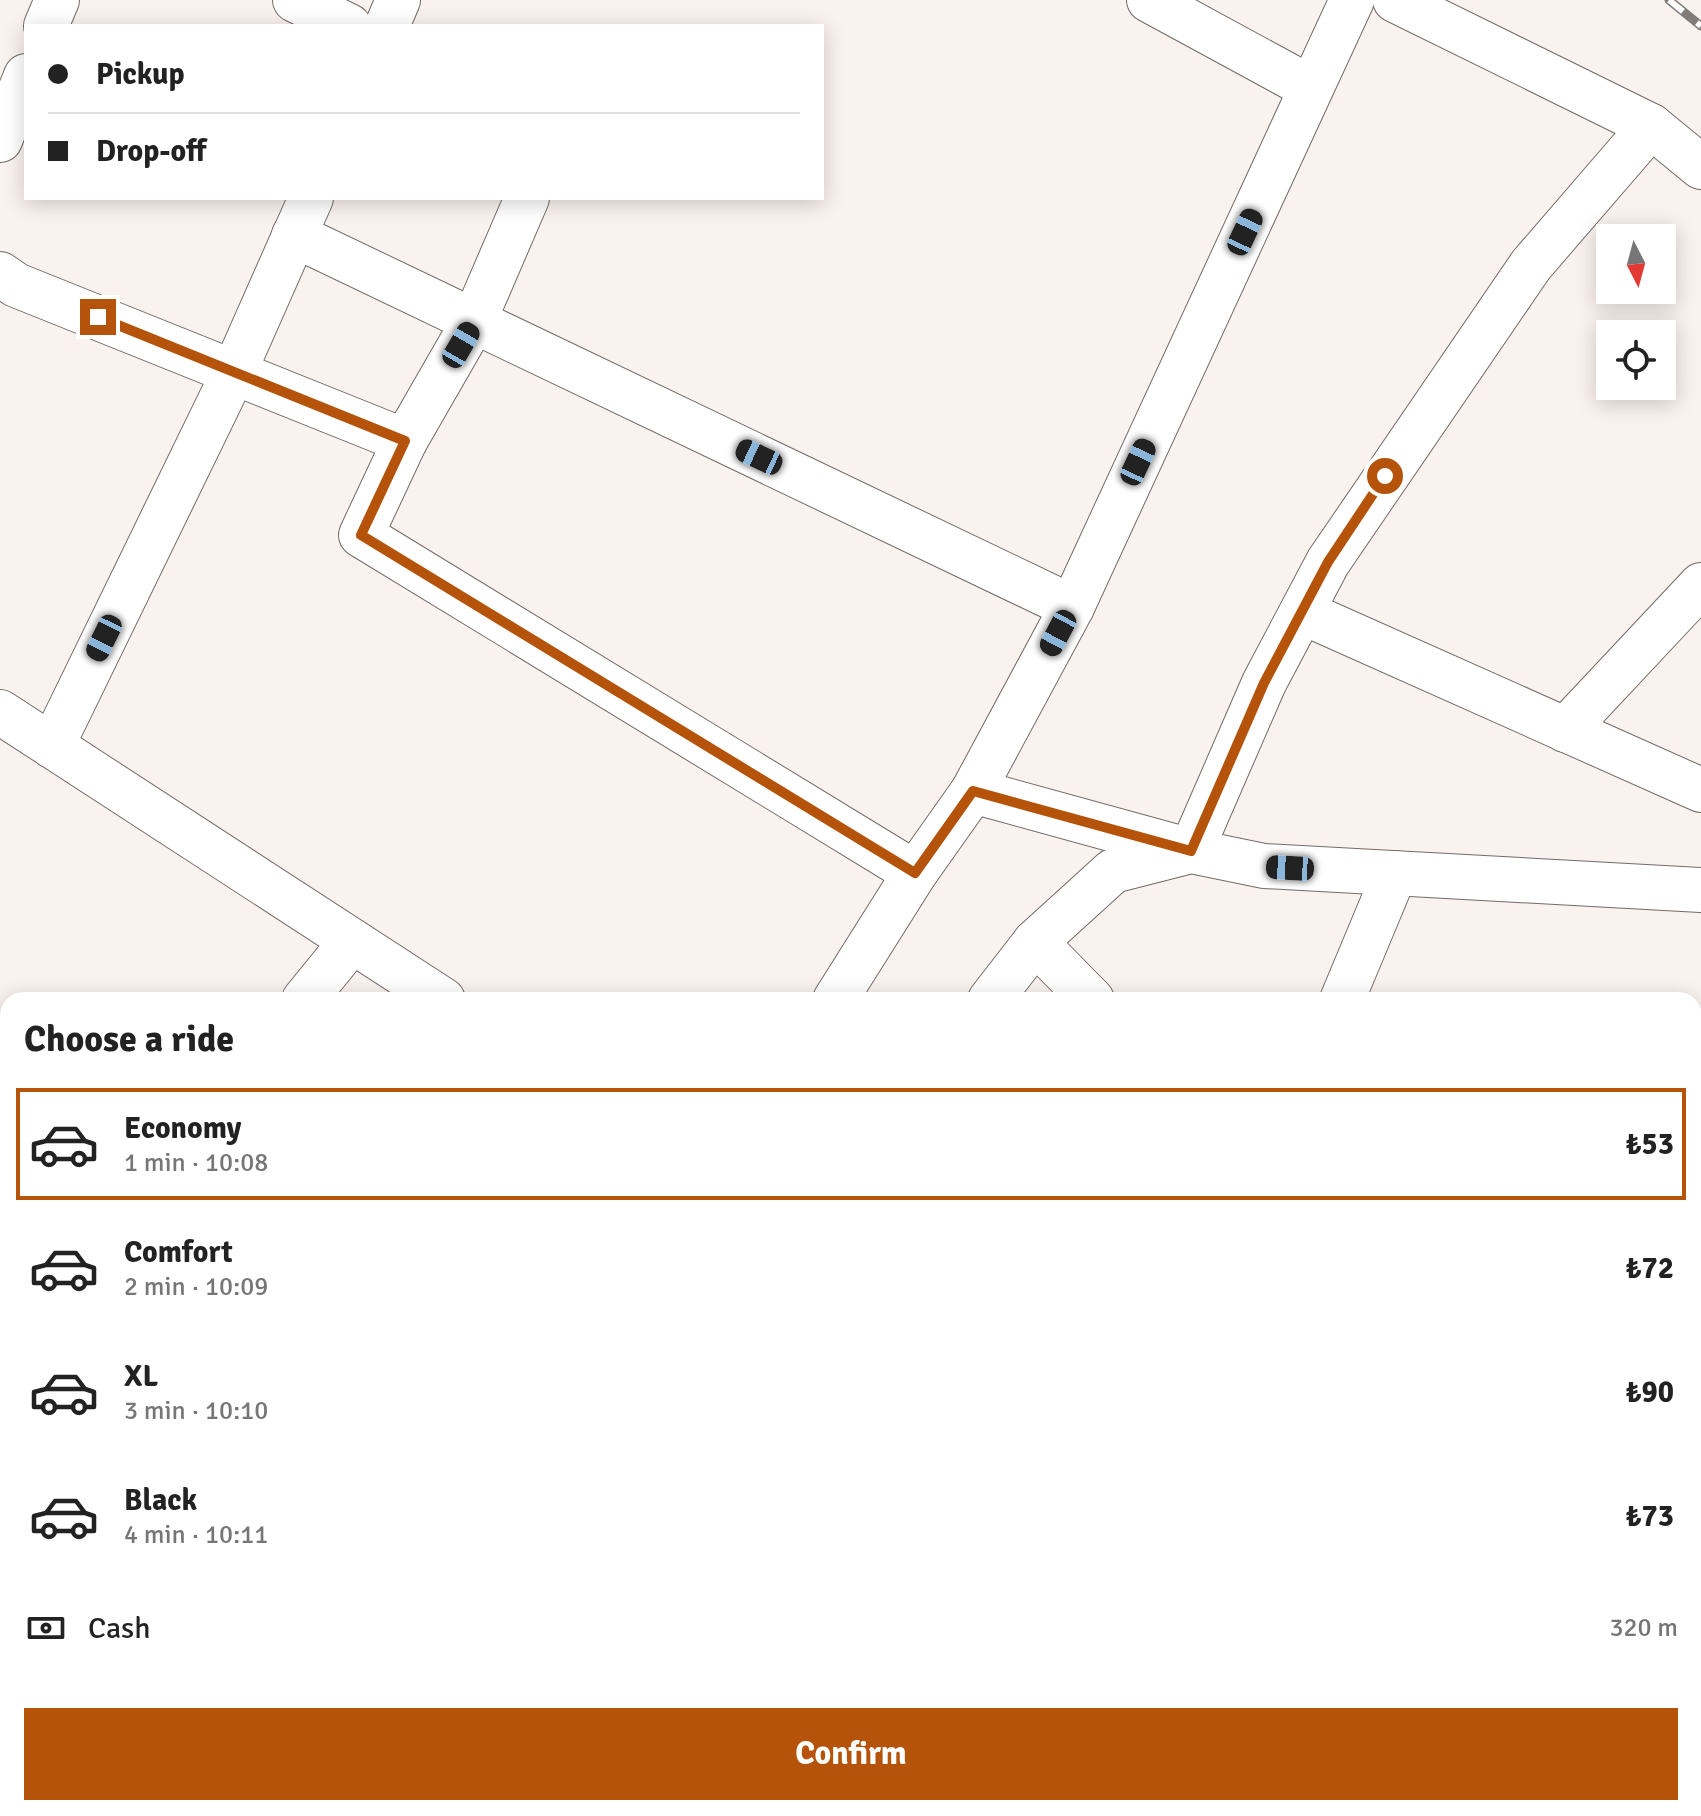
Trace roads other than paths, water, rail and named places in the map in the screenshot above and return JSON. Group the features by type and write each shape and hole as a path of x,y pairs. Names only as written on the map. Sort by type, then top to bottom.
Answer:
{"street":[{"path":"47,24 57,0"},
{"path":"295,0 345,24"},
{"path":"388,24 398,0"},
{"path":"1149,0 1311,88"},
{"path":"840,992 915,873 973,791 1072,607 1352,0"},
{"path":"1395,0 1651,126 1701,167"},
{"path":"0,140 24,81"},
{"path":"1191,851 1264,683 1328,562 1531,265 1651,126"},
{"path":"526,200 474,321 405,441 361,535 915,873"},
{"path":"52,746 235,370 302,216 474,321 1072,607"},
{"path":"0,274 16,285 235,370 405,441"},
{"path":"1565,730 1701,585"},
{"path":"1302,612 1701,790"},
{"path":"0,712 431,992"},
{"path":"973,791 1191,851 1264,866 1701,890"},
{"path":"996,992 1035,942 1113,871 1191,851"},
{"path":"1345,992 1395,873"},
{"path":"311,992 352,941"},
{"path":"1035,942 1084,992"}],"railway":[{"path":"1669,0 1701,26"}]}
